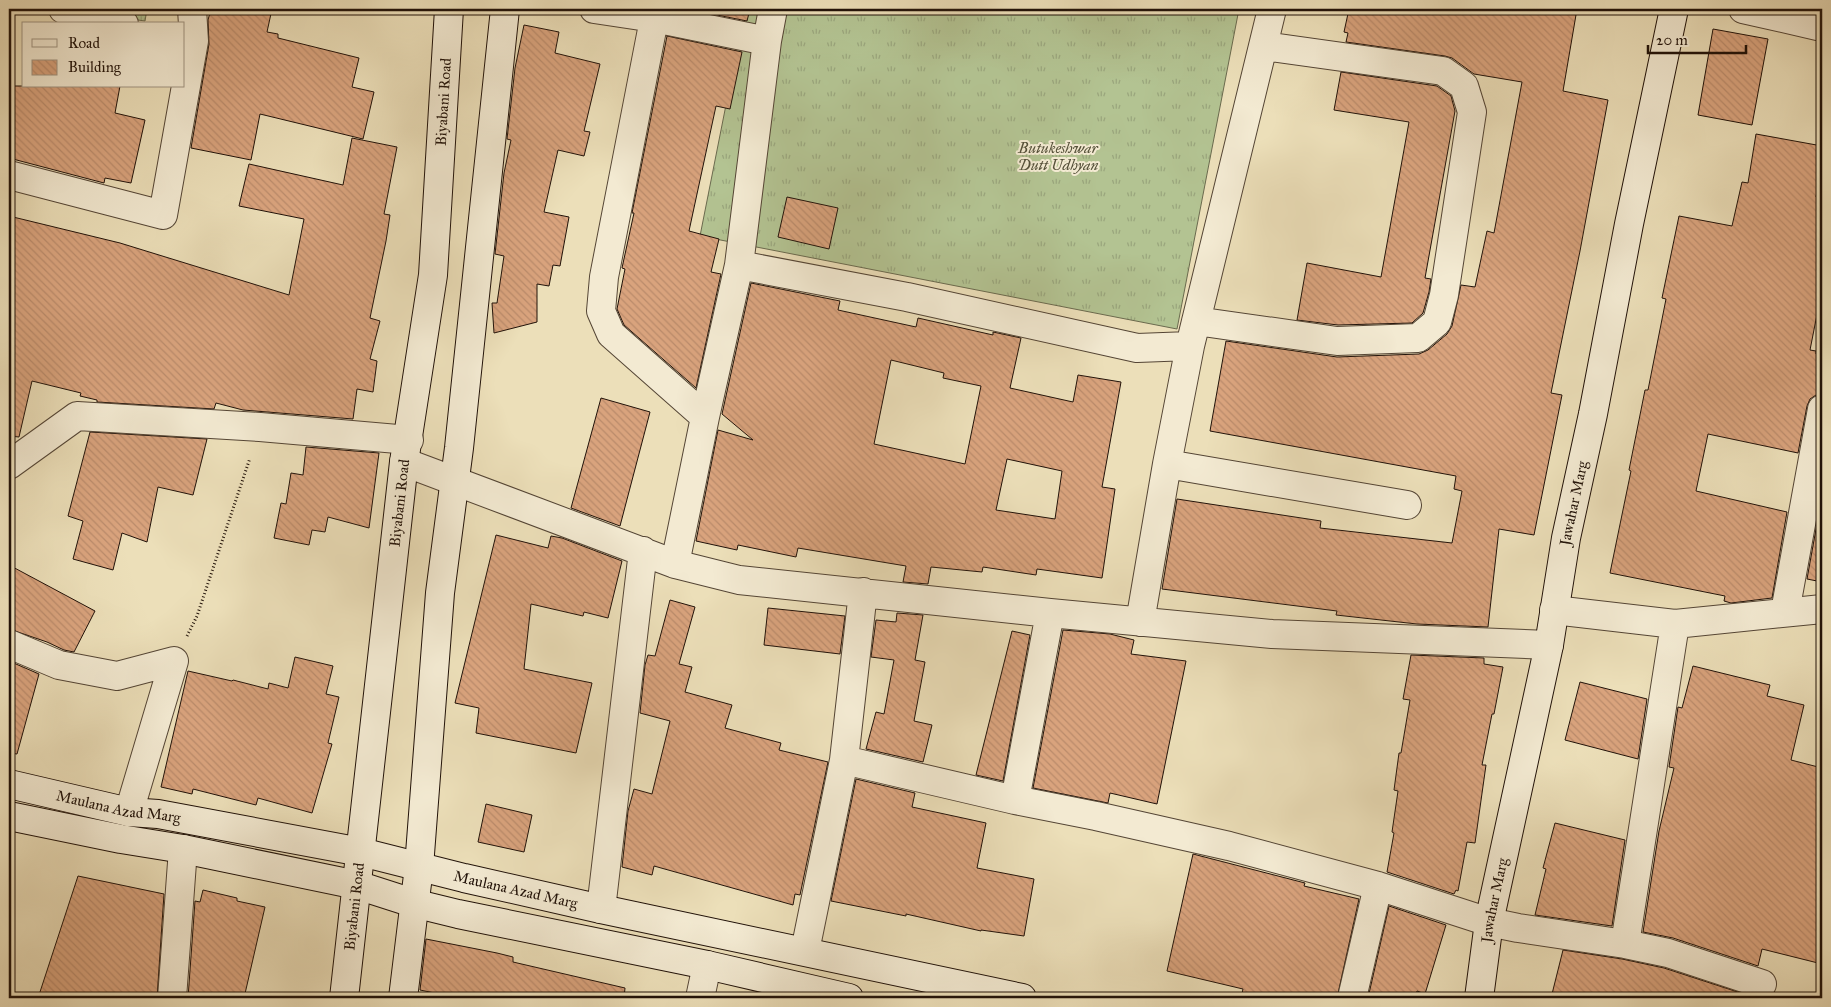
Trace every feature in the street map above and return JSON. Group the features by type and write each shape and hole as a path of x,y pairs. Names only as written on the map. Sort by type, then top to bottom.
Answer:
{"street":[{"path":"64,9 116,22"},
{"path":"185,67 192,9"},
{"name":"Biyabani Road","path":"344,998 406,451 433,275 449,9"},
{"path":"403,998 413,903 419,867 440,593 455,481 505,9"},
{"path":"594,9 655,13 767,41"},
{"path":"675,564 705,417 740,264 767,41 774,9"},
{"path":"1140,622 1167,464 1193,333 1272,9"},
{"name":"Jawahar Marg","path":"1479,998 1489,922 1549,645 1566,538 1593,414 1674,9"},
{"path":"1743,9 1822,27"},
{"path":"655,13 604,277 600,311 611,334 705,417"},
{"path":"740,264 907,296 1137,348 1193,333 1336,341 1418,338 1437,322 1444,295 1472,112 1464,86 1443,71 1264,46"},
{"path":"9,174 163,216 182,88"},
{"path":"1785,612 1822,409"},
{"path":"9,465 77,416 260,428 406,451 455,481 675,564 739,580 1272,634 1549,645"},
{"path":"1167,464 1408,505"},
{"path":"601,909 643,551"},
{"path":"805,951 844,760 863,592"},
{"path":"1554,610 1675,624 1822,609"},
{"path":"1015,800 1050,613"},
{"path":"1626,944 1675,624"},
{"path":"9,644 59,665 116,676 174,660"},
{"path":"130,812 174,660"},
{"path":"844,760 1015,800 1229,846 1378,886 1489,922 1626,944 1668,953 1762,984"},
{"name":"Maulana Azad Marg","path":"9,784 130,812 158,814 392,858 419,867 601,909 1022,998"},
{"name":"Maulana Azad Marg","path":"9,818 121,840 182,849 357,885 413,903 468,916 706,965 849,998"},
{"path":"172,998 182,849"},
{"path":"1352,998 1378,886"},
{"path":"700,998 706,965"}],"path":[{"path":"174,660 198,616 260,428"}],"green space":[{"path":"60,9 147,9 145,21"},
{"name":"Butukeshwar Dutt Udhyan","path":"745,9 1239,9 1177,329 700,236"}],"building":[{"path":"211,9 272,9 267,32 278,34 278,38 359,58 352,87 374,92 363,139 260,114 251,160 191,148 209,44 208,20"},
{"path":"687,9 750,9 747,21"},
{"path":"1349,9 1577,9 1563,91 1608,100 1551,393 1562,395 1534,535 1499,529 1488,627 1417,624 1336,615 1337,611 1162,589 1177,499 1321,521 1320,528 1452,543 1462,491 1454,489 1456,476 1210,431 1226,341 1337,357 1419,354 1428,350 1447,334 1452,326 1461,285 1475,287 1487,231 1494,233 1522,82 1474,74 1452,58 1445,56 1346,42 1348,33 1344,32"},
{"path":"524,25 559,32 555,53 600,64 584,131 590,132 584,156 558,150 544,212 569,217 560,266 553,265 549,286 537,284 537,322 494,333 492,303 497,303 504,256 495,254 504,173 511,140 507,139 515,68"},
{"path":"1713,29 1768,39 1752,125 1698,115"},
{"path":"667,36 742,52 730,109 716,106 689,231 719,239 711,272 721,274 696,388 624,325 617,309 625,269 622,268 634,213 632,213"},
{"path":"1341,72 1437,86 1451,96 1455,111 1425,278 1431,279 1429,292 1423,313 1412,323 1338,325 1297,320 1307,263 1381,277 1409,122 1334,110"},
{"path":"9,86 22,86 22,88 120,88 115,113 145,120 131,183 105,178 104,183 9,158"},
{"path":"1756,134 1822,146 1822,165 1816,197 1822,198 1822,289 1810,350 1822,355 1822,394 1810,399 1807,406 1798,453 1708,434 1696,491 1787,512 1772,598 1731,603 1724,601 1725,596 1610,573 1645,390 1648,390 1666,299 1662,298 1679,216 1732,226 1742,182 1748,183"},
{"path":"352,138 397,147 384,214 390,215 386,241 370,318 380,321 370,359 377,361 373,392 357,389 353,419 243,410 216,403 214,409 97,402 97,400 80,396 81,393 32,381 19,437 9,436 9,216 120,243 289,295 304,219 239,206 249,164 343,185"},
{"path":"787,197 838,208 829,249 778,237"},
{"path":"751,283 840,301 838,310 916,327 918,318 993,335 993,332 1021,338 1010,388 1073,402 1078,375 1121,382 1102,487 1115,489 1102,578 1037,569 1036,575 983,567 982,572 931,567 928,584 903,582 906,566 798,548 796,557 738,545 737,550 696,541 718,430 753,440 722,414","holes":["891,360 944,373 943,378 981,386 965,464 874,444","1007,459 1062,471 1055,519 996,510"]},
{"path":"601,398 650,412 620,526 571,508"},
{"path":"90,432 207,439 193,495 158,487 147,542 122,533 113,570 73,559 83,521 68,516"},
{"path":"306,447 379,453 369,528 328,517 325,532 312,530 309,545 274,538 281,503 286,504 291,473 303,475"},
{"path":"1818,518 1822,519 1822,582 1807,579"},
{"path":"496,535 548,548 551,536 562,538 622,561 608,618 584,612 583,616 531,604 524,669 592,683 576,753 476,733 479,708 455,703"},
{"path":"9,565 95,611 74,652 9,629"},
{"path":"670,600 695,607 679,664 692,667 685,692 732,705 725,728 781,743 779,750 828,762 800,895 795,894 793,905 654,866 652,875 622,867 628,811 634,789 652,794 670,721 640,713 645,665 648,655 655,656"},
{"path":"768,608 845,616 840,654 764,645"},
{"path":"897,613 923,615 915,660 925,662 914,721 932,725 923,762 866,749 876,712 884,714 894,660 871,657 876,620 896,622"},
{"path":"1063,630 1110,634 1134,640 1131,654 1186,661 1157,804 1110,793 1108,803 1033,788"},
{"path":"1012,631 1030,635 1003,781 976,775"},
{"path":"1411,655 1484,658 1484,664 1503,667 1482,765 1486,765 1475,843 1467,842 1458,891 1456,890 1454,894 1387,872 1394,833 1392,832 1398,791 1394,790 1399,753 1401,753 1410,700 1403,699"},
{"path":"295,657 333,666 326,694 339,697 328,743 332,744 312,813 258,798 256,805 193,789 192,794 161,787 188,671 268,689 269,683 288,688"},
{"path":"9,661 39,674 17,754 9,753"},
{"path":"1693,666 1770,685 1767,696 1804,705 1791,760 1822,768 1822,947 1818,963 1762,949 1758,966 1673,938 1643,932 1659,831 1674,768 1669,767 1678,707 1682,708"},
{"path":"1580,682 1647,699 1638,759 1565,740"},
{"path":"856,779 915,793 912,807 986,823 977,868 1034,879 1024,936 981,931 906,914 906,916 831,901"},
{"path":"486,804 532,815 524,852 478,842"},
{"path":"1555,823 1625,840 1612,926 1535,915 1546,869 1543,868"},
{"path":"1193,854 1305,883 1304,886 1359,899 1337,998 1241,998 1243,989 1167,971"},
{"path":"78,876 164,894 157,998 38,998"},
{"path":"203,890 237,898 237,901 265,907 244,998 188,998 195,901 200,902"},
{"path":"1389,906 1446,925 1425,994 1417,991 1415,998 1368,998"},
{"path":"426,939 497,953 513,957 513,962 625,988 624,998 459,998 420,990"},
{"path":"1563,950 1664,968 1750,996 1749,998 1551,998"}]}
